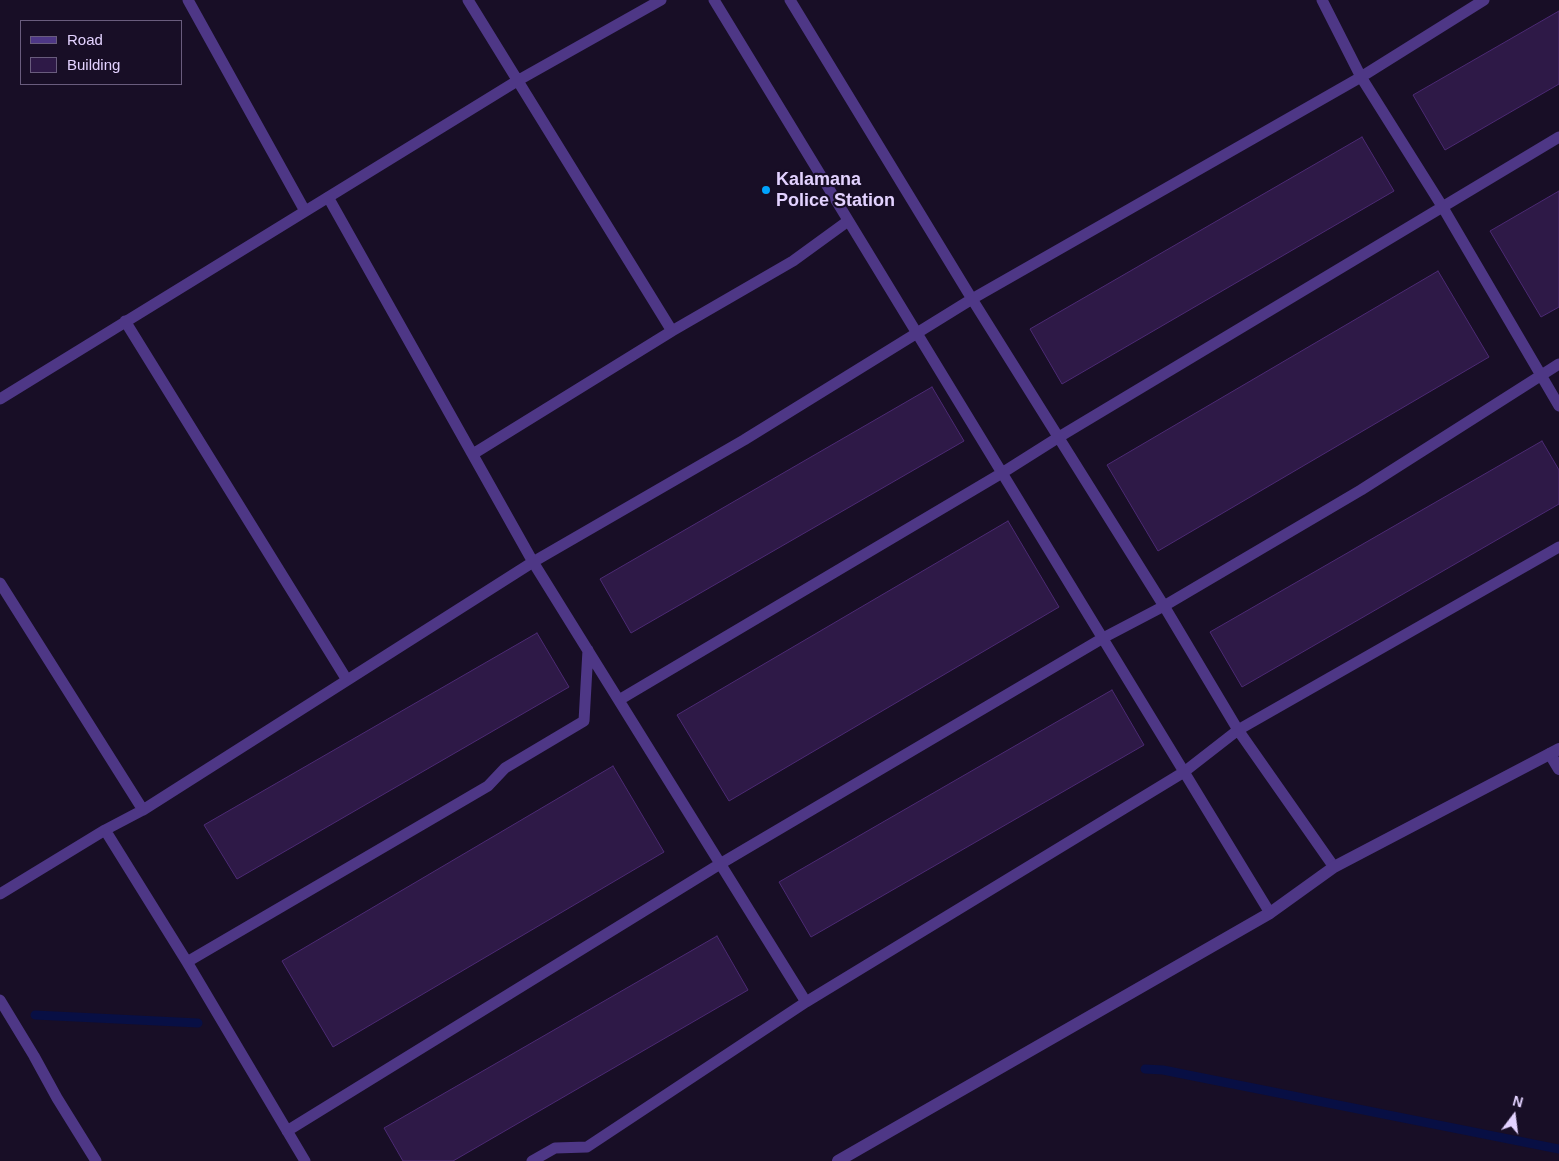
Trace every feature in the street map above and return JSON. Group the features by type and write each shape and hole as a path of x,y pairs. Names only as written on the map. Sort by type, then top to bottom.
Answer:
{"street":[{"path":"838,1161 1270,913 1334,867 1554,751 1559,769"}],"lane":[{"path":"188,0 305,211"},
{"path":"468,0 672,331"},
{"path":"0,399 517,81 661,0"},
{"path":"714,0 1270,913"},
{"path":"790,0 972,298 1164,606 1238,730 1334,867"},
{"path":"1322,0 1361,77 1442,206 1559,406"},
{"path":"0,894 105,830 143,810 533,562 744,440 972,298 1361,77 1484,0"},
{"path":"619,700 1002,473 1058,436 1559,137"},
{"path":"328,197 533,562 806,1002"},
{"path":"473,454 672,331 793,261 848,220"},
{"path":"125,321 347,680"},
{"path":"288,1131 720,864 1102,638 1164,606 1361,490 1559,364"},
{"path":"532,1161 555,1148 587,1147 806,1002 1184,772 1238,730 1559,547"},
{"path":"0,583 143,810"},
{"path":"187,962 488,786 505,768 584,721 588,650"},
{"path":"105,830 187,962 305,1161"},
{"path":"0,1000 96,1161"}],"building":[{"path":"1559,11 1559,84 1445,150 1413,95"},
{"path":"1362,137 1394,191 1062,384 1030,329"},
{"path":"1559,191 1559,307 1541,317 1490,231"},
{"path":"1438,271 1489,357 1158,551 1107,465"},
{"path":"932,387 964,441 631,633 600,579"},
{"path":"1542,441 1559,470 1559,504 1242,687 1210,632"},
{"path":"1008,521 1059,607 729,801 677,715"},
{"path":"537,633 569,687 237,879 204,825"},
{"path":"1112,690 1144,745 811,937 779,882"},
{"path":"613,766 664,852 333,1047 282,961"},
{"path":"717,936 748,990 453,1161 403,1161 384,1128"}],"waterway":[{"path":"35,1015 198,1023"},
{"path":"1145,1069 1163,1070 1559,1149"}],"place":[{"name":"Kalamana Police Station","path":"766,190"}]}
